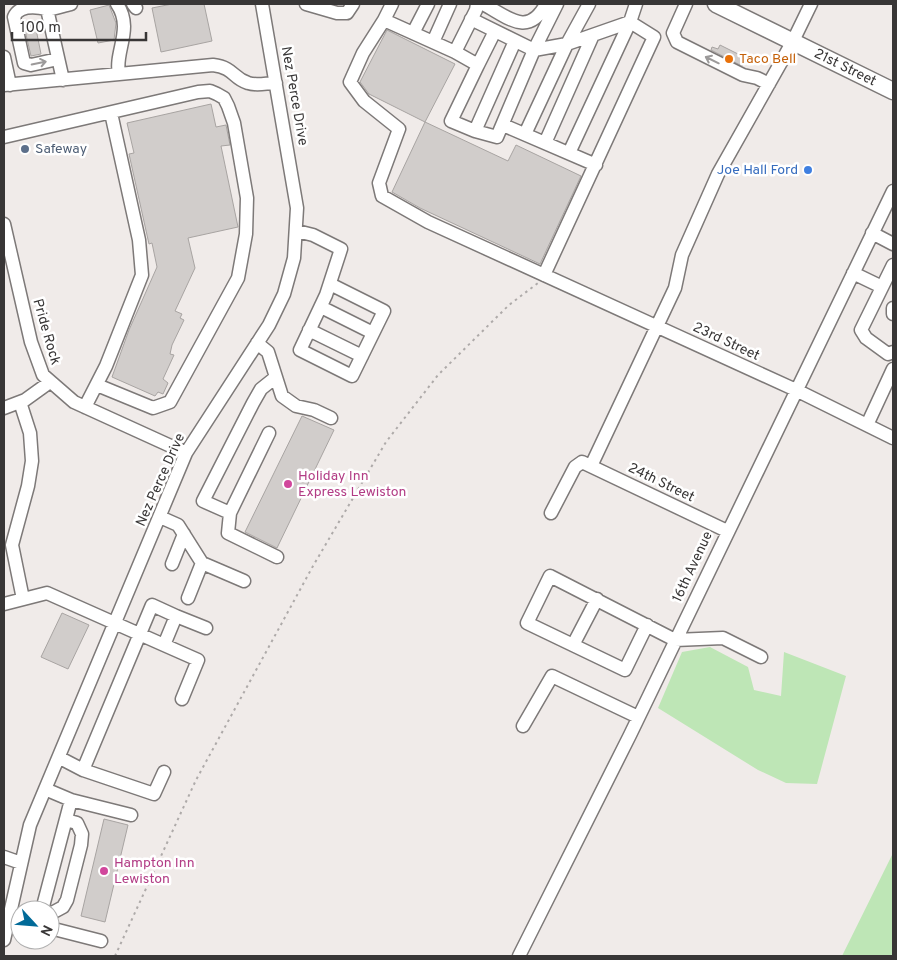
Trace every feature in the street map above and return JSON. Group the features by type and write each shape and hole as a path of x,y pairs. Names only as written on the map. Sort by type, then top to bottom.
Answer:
{"main road":[{"name":"21st Street","path":"716,4 893,90"}],"street":[{"path":"58,59 26,65 23,62 14,20 15,14 20,10 38,6 47,9 71,4"},
{"path":"117,4 124,32 118,66 119,74"},
{"name":"Nez Perce Drive","path":"16,900 21,863 30,824 60,758 186,453 270,325 284,294 294,258 297,231 294,180 262,4"},
{"path":"306,4 337,13 347,13 354,4"},
{"path":"392,4 384,20 455,52 478,66"},
{"path":"413,33 428,4"},
{"path":"432,42 450,4"},
{"path":"455,52 477,4"},
{"path":"483,4 501,8 520,23 528,24 534,20 546,4"},
{"path":"495,31 451,121 497,138 534,50 557,4"},
{"path":"525,134 588,4"},
{"path":"686,4 673,33 677,42 743,75 757,78 769,84"},
{"path":"551,513 576,467 586,464 657,326 675,288 682,255 718,174 793,41 810,4"},
{"path":"569,153 630,22 631,5"},
{"path":"47,9 63,80"},
{"path":"471,19 534,50 567,44 630,22"},
{"name":"23rd Street","path":"384,20 363,53 350,82 364,101 399,129 379,183 382,196 428,222 796,390 893,438"},
{"path":"544,275 654,37 630,22"},
{"path":"546,143 593,35"},
{"path":"475,131 515,40"},
{"path":"4,57 7,85 213,65 231,69 237,77 248,83 276,83"},
{"path":"4,138 198,92 210,91 224,98 234,124 247,198 246,234 238,278 170,402 153,408 97,386"},
{"path":"84,407 97,386 142,275 139,240 111,113"},
{"path":"502,125 596,165"},
{"name":"16th Avenue","path":"519,956 676,640 727,531 893,191"},
{"name":"Pride Rock","path":"4,224 31,342 39,368 50,382 66,397 84,407 186,453"},
{"path":"297,231 313,235 341,249 321,307 300,350 352,376 384,312 330,284"},
{"path":"872,234 893,244"},
{"path":"893,265 862,330 866,338 888,354 893,352"},
{"path":"853,273 882,287"},
{"path":"321,307 374,334"},
{"path":"893,308 893,314"},
{"path":"309,330 362,356"},
{"path":"257,344 268,352 282,396 288,402 331,418"},
{"path":"867,425 892,375"},
{"path":"230,513 203,501 261,389 276,377"},
{"path":"4,408 20,402 50,382"},
{"path":"20,402 30,433 32,461 28,486 12,545 23,599"},
{"path":"269,433 230,513 228,533 277,557"},
{"name":"24th Street","path":"586,464 727,531"},
{"path":"160,517 178,525 202,563 244,581"},
{"path":"172,564 184,534"},
{"path":"188,598 202,563"},
{"path":"648,625 625,670 527,622 550,576 597,599 648,625 676,640 723,638 761,657"},
{"path":"4,604 47,593 198,660 182,699"},
{"path":"573,645 597,599"},
{"path":"83,770 152,605 206,628"},
{"path":"164,646 176,616"},
{"path":"523,726 552,676 638,717"},
{"path":"60,758 83,770 154,794 164,772"},
{"path":"45,789 71,800 132,815"},
{"path":"45,900 71,800"},
{"path":"60,909 67,900 82,834 77,823 66,820"},
{"path":"4,857 21,863"},
{"name":"Nez Perce Drive","path":"4,940 10,928"},
{"path":"60,931 100,941"}],"path":[{"path":"115,956 196,780 313,566 386,442 438,375 509,305 538,283 544,275"}],"green space":[{"path":"710,647 748,667 754,690 781,696 784,652 846,676 817,784 786,783 758,770 658,708 682,652"},
{"path":"893,853 893,956 842,956"}],"building":[{"path":"172,4 204,4 212,41 161,52 152,8"},
{"path":"109,5 116,23 114,40 98,43 90,10"},
{"path":"35,24 41,54 31,56 24,26"},
{"path":"387,30 455,64 425,122 369,94 360,82"},
{"path":"720,45 746,58 742,66 711,50 712,47 718,49"},
{"path":"211,104 216,127 226,125 230,145 221,146 238,227 188,238 195,268 175,311 182,314 180,318 184,320 172,345 170,354 174,355 163,379 168,383 163,394 158,392 155,396 112,377 129,330 157,267 152,243 149,244 129,154 134,153 127,123"},
{"path":"425,122 508,161 516,145 581,176 540,264 420,208 392,192"},
{"name":"Holiday Inn Express Lewiston","path":"302,416 334,430 277,548 245,532"},
{"path":"62,613 89,625 68,669 41,657"},
{"name":"Hampton Inn Lewiston","path":"104,819 128,825 105,922 81,916"}],"place":[{"name":"Taco Bell","path":"729,59"},
{"name":"Safeway","path":"25,149"},
{"name":"Joe Hall Ford","path":"808,170"},
{"name":"Holiday Inn Express Lewiston","path":"288,484"},
{"name":"Hampton Inn Lewiston","path":"104,871"}]}
